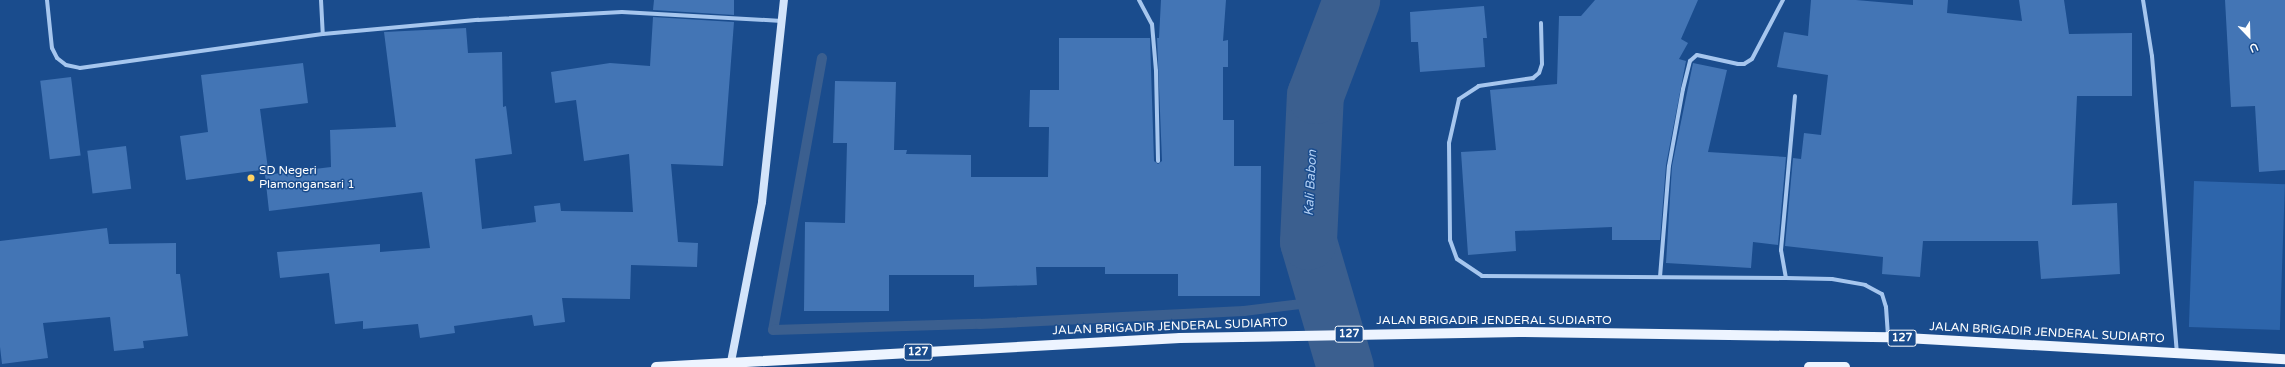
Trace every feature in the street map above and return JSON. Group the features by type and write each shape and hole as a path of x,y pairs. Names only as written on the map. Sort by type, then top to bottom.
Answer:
{"main road":[{"path":"731,364 762,202 784,0"},
{"name":"JALAN BRIGADIR JENDERAL SUDIARTO","path":"656,367 1180,338 1519,332 1888,337 2285,359"},
{"path":"1809,367 1845,367"}],"street":[{"path":"47,0 52,48 57,58 66,65 80,68 323,34 478,20 622,12 782,21"},
{"path":"321,0 323,34"},
{"path":"1139,0 1152,24 1156,71 1158,161"},
{"path":"1660,277 1669,166 1683,89 1690,61 1697,56 1738,64 1744,64 1752,59 1783,0"},
{"path":"2143,0 2152,56 2177,353"},
{"path":"1541,23 1542,64 1539,74 1533,78 1479,86 1459,99 1449,143 1450,240 1457,259 1482,276 1832,279 1865,285 1882,294 1886,307 1888,337"},
{"path":"1786,278 1781,250 1794,96"}],"shaded area":[{"path":"2194,181 2285,184 2280,330 2189,327"}],"building":[{"path":"654,0 734,0 734,15 653,10"},
{"path":"1161,0 1226,0 1223,41 1228,40 1228,67 1223,67 1223,120 1234,120 1234,166 1261,166 1260,296 1178,296 1178,274 1105,274 1105,267 1036,267 1037,285 974,287 974,275 889,275 889,311 804,311 805,222 845,223 847,143 833,143 835,81 896,82 894,150 907,150 906,154 971,155 971,177 1048,177 1049,127 1029,127 1030,90 1059,90 1059,38 1150,38 1154,161 1158,164 1162,161 1157,38 1159,38"},
{"path":"1595,0 1698,0 1681,39 1688,43 1679,59 1686,61 1666,165 1660,240 1612,240 1612,227 1515,231 1516,251 1468,255 1461,152 1496,150 1490,90 1557,84 1559,16 1581,16"},
{"path":"1811,0 1856,0 1913,5 1913,0 1948,0 1947,13 2022,21 2019,0 2064,0 2069,34 2132,33 2132,96 2077,96 2072,205 2117,203 2120,274 2041,279 2038,241 1923,241 1920,277 1882,274 1883,257 1785,246 1793,158 1801,159 1804,133 1821,135 1828,75 1777,67 1784,32 1808,36"},
{"path":"2225,0 2285,0 2285,170 2259,172 2255,106 2231,107"},
{"path":"1484,6 1487,38 1483,38 1485,67 1420,72 1418,42 1411,42 1410,12"},
{"path":"653,17 734,22 723,166 671,164 678,242 698,243 697,267 631,265 630,299 562,298 565,322 534,326 532,315 454,326 455,333 420,338 418,324 363,329 363,321 335,324 329,273 280,278 277,252 380,244 380,252 430,248 422,192 269,211 265,175 331,167 330,130 396,127 384,32 466,28 468,53 502,52 503,107 506,106 512,154 475,159 482,229 536,222 534,206 560,203 561,211 633,212 629,154 584,161 576,100 555,103 551,72 610,63 650,66"},
{"path":"303,63 308,103 260,109 268,169 186,180 180,136 208,132 201,75"},
{"path":"1693,63 1727,70 1708,152 1786,157 1778,245 1753,242 1751,268 1666,263 1672,166"},
{"path":"71,77 81,155 50,159 40,81"},
{"path":"126,146 131,189 93,193 87,151"},
{"path":"107,228 109,244 176,243 176,274 180,274 188,336 143,341 144,348 114,351 110,317 43,323 48,358 2,364 0,347 0,241"}],"waterway":[{"name":"Kali Babon","path":"1345,367 1308,241 1315,95 1351,0"},
{"path":"822,58 773,330 980,324 1244,311 1326,301"}],"place":[{"name":"SD Negeri Plamongansari 1","path":"251,178"}]}
